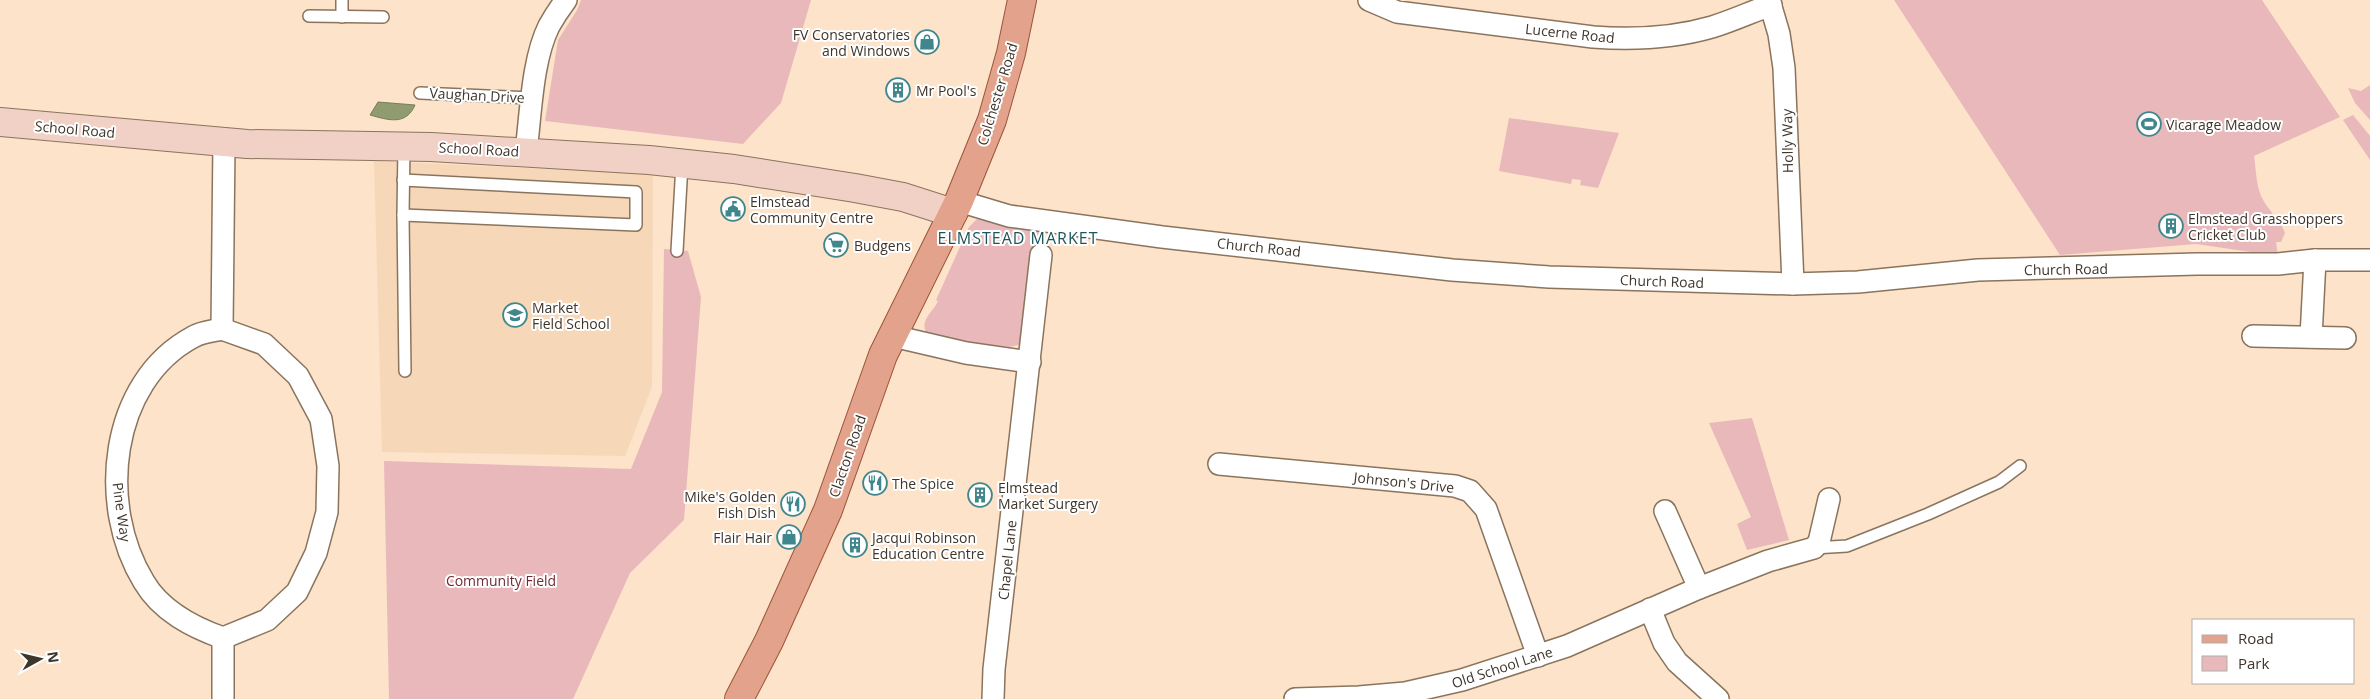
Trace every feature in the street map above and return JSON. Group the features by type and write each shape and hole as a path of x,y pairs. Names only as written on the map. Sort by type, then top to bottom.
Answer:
{"main road":[{"name":"Colchester Road","path":"956,207 992,120 1011,53 1022,0"},
{"name":"Clacton Road","path":"738,699 769,641 828,510 876,374 956,207"}],"street":[{"name":"Vaughan Drive","path":"526,151 535,69 549,26 566,0"},
{"name":"Lucerne Road","path":"1369,0 1386,9 1398,12 1613,38 1687,32 1713,26 1770,2"},
{"name":"Holly Way","path":"1770,2 1779,34 1784,68 1793,284"},
{"name":"School Road","path":"0,122 266,145 404,146 526,151 682,164 734,169 855,188 956,207"},
{"path":"223,699 223,638 267,620 297,592 316,553 326,512 328,466 321,419 298,376 264,344 222,329 224,142"},
{"name":"Church Road","path":"956,207 1056,223 1452,270 1558,278 1793,284 1858,282 1978,270 2197,264 2278,264 2315,260 2370,260"},
{"name":"Chapel Lane","path":"993,699 994,670 1041,255"},
{"path":"2311,337 2315,260"},
{"name":"Pine Way","path":"222,329 194,336 167,354 145,378 130,406 119,447 116,487 125,546 144,583 163,605 178,618 201,631 223,638"},
{"path":"893,336 966,353 1030,362"},
{"path":"2253,336 2345,338"},
{"name":"Johnson's Drive","path":"1219,464 1455,486 1470,491 1486,509 1538,656"},
{"path":"1814,548 1818,542 1829,499"},
{"path":"1665,511 1699,588"},
{"name":"Old School Lane","path":"1295,699 1405,696 1455,682 1567,646 1699,588 1768,561 1814,548"},
{"path":"1650,610 1664,643 1677,662 1718,699"}],"lane":[{"path":"342,0 342,17"},
{"path":"309,16 383,17"},
{"name":"Vaughan Drive","path":"420,93 533,98"},
{"path":"404,146 405,371"},
{"path":"677,251 682,164"},
{"path":"403,180 636,192 636,225 403,215"},
{"path":"1814,548 1847,546 1928,514 1999,482 2020,466"}],"shaded area":[{"path":"378,102 415,105 411,112 402,119 390,120 370,115"},
{"name":"Market Field School","path":"374,161 653,174 652,387 625,456 382,452"}],"green space":[{"path":"581,0 811,0 781,103 743,144 545,121 558,40 577,10"},
{"name":"Vicarage Meadow","path":"1894,0 2262,0 2340,117 2254,156 2261,196 2285,233 2281,242 2276,242 2278,256 2196,244 2060,255"},
{"path":"2370,85 2370,120 2355,103 2348,88 2361,91"},
{"path":"2353,115 2370,136 2370,160 2343,120"},
{"path":"1509,118 1619,133 1598,188 1580,185 1581,180 1572,179 1571,184 1499,171"},
{"path":"977,219 1038,229 1040,233 1026,343 1010,347 935,339 928,337 925,331 924,326 927,317 938,301 936,300 969,227"},
{"name":"Community Field","path":"664,249 688,251 701,297 684,520 630,573 573,699 389,699 384,461 631,469 662,392"},
{"path":"1752,418 1789,540 1747,550 1737,524 1751,517 1709,423"}],"place":[{"name":"FV Conservatories and Windows","path":"927,42"},
{"name":"Mr Pool's","path":"898,90"},
{"name":"Vicarage Meadow","path":"2149,124"},
{"name":"Elmstead Community Centre","path":"733,209"},
{"name":"Elmstead Grasshoppers Cricket Club","path":"2171,226"},
{"name":"Budgens","path":"836,245"},
{"name":"Market Field School","path":"515,315"},
{"name":"The Spice","path":"875,483"},
{"name":"Elmstead Market Surgery","path":"980,495"},
{"name":"Mike's Golden Fish Dish","path":"793,504"},
{"name":"Flair Hair","path":"789,537"},
{"name":"Jacqui Robinson Education Centre","path":"855,545"}],"district":[{"name":"ELMSTEAD MARKET","path":"1018,238"}]}
